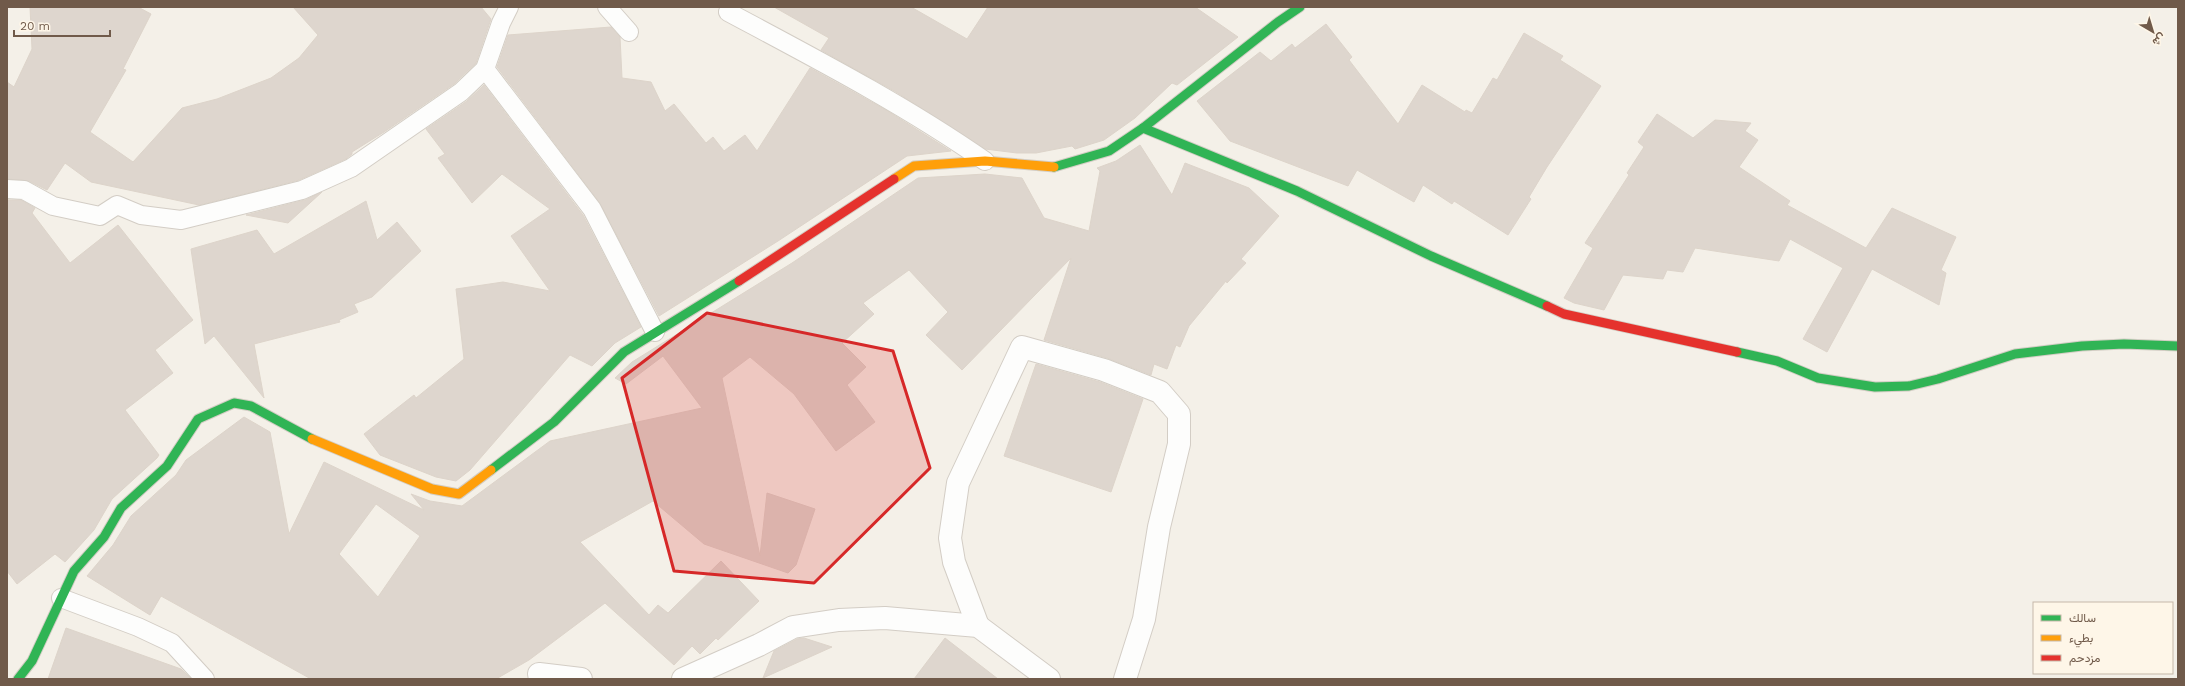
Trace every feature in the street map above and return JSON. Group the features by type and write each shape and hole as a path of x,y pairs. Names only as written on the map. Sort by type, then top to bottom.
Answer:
{"street":[{"path":"18,679 32,661 74,571 104,537 122,508 167,466 198,419 234,403 251,406 283,425 323,445 432,489 459,494 554,422 624,352 785,252 914,166 986,161 1016,165 1057,167 1109,151 1144,128 1278,22 1300,7"},
{"path":"1144,128 1298,191 1431,256 1564,314 1777,361 1818,378 1875,387 1909,386 1938,379 2015,354 2082,346 2117,344 2178,346"},
{"path":"978,626 954,562 950,538 958,482 1022,347 1104,370 1160,392 1179,414 1179,444 1158,527 1144,619 1125,679"},
{"path":"683,679 760,645 793,627 839,620 884,618 978,626 1049,679"},
{"path":"536,677 581,679"}],"lane":[{"path":"7,189 24,190 53,206 100,216 117,205 141,215 181,220 302,190 351,168 461,92 484,69 501,23 509,7"},
{"path":"608,7 629,32"},
{"path":"728,12 872,88 948,135 986,161"},
{"path":"484,69 592,209 655,332"},
{"path":"61,598 138,627 172,643 205,679"}],"highlighted area":[{"path":"707,313 893,351 930,468 814,583 674,571 622,378"}],"building":[{"path":"30,7 138,7 151,14 123,69 126,70 90,132 133,162 182,108 217,99 271,78 299,58 318,35 293,7 481,7 491,19 476,63 454,84 352,152 352,154 346,159 299,180 199,205 91,182 65,163 47,190 29,181 7,179 7,82 14,87 32,49"},
{"path":"774,7 911,7 967,39 988,7 1195,7 1238,37 1177,85 1172,83 1135,118 1104,140 1075,149 1072,146 1036,153 1017,153 985,149 896,92 821,50 829,38"},
{"path":"1326,24 1352,57 1349,60 1398,124 1422,85 1465,112 1466,110 1472,113 1493,78 1497,80 1524,33 1563,56 1560,60 1601,86 1547,167 1529,197 1531,199 1508,235 1454,201 1452,204 1423,185 1414,202 1357,170 1348,186 1230,141 1197,101 1260,52 1271,61 1292,44 1295,48"},
{"path":"611,27 620,37 622,78 651,82 665,111 674,104 706,143 713,137 724,151 745,135 757,151 810,68 886,110 951,151 907,156 778,241 659,316 600,203 497,67 508,35"},
{"path":"484,85 583,215 641,327 615,343 592,366 570,355 470,470 456,481 436,477 380,455 364,434 414,395 416,398 464,359 456,289 503,282 550,291 511,236 550,209 502,174 472,203 438,158 445,154 426,129 467,101"},
{"path":"1657,114 1693,138 1715,120 1751,123 1745,131 1758,140 1739,167 1790,201 1787,205 1866,248 1892,208 1956,237 1941,270 1946,273 1939,305 1872,269 1827,352 1803,339 1843,268 1790,239 1779,261 1695,248 1683,272 1667,270 1663,279 1623,275 1604,310 1574,303 1564,298 1593,248 1585,243 1629,175 1627,173 1644,147 1638,142"},
{"path":"1140,145 1172,195 1185,163 1249,188 1279,216 1241,259 1246,263 1227,283 1226,281 1189,326 1180,347 1176,345 1167,369 1154,364 1151,375 1107,358 1044,340 1071,258 962,370 926,335 948,312 909,270 863,303 874,314 842,343 866,367 847,385 875,422 836,451 794,394 750,357 722,378 760,556 767,493 815,509 796,565 788,573 704,544 653,501 580,542 649,615 658,605 668,613 721,561 759,601 718,640 716,638 700,654 692,646 674,665 605,603 529,660 496,679 311,679 161,596 150,615 87,576 113,545 131,516 176,475 186,460 244,417 270,432 289,534 324,462 424,510 411,494 430,501 462,506 550,441 702,408 663,356 626,384 615,378 632,362 792,263 918,178 985,174 1022,178 1044,218 1089,231 1100,171 1097,168 1116,161","holes":["376,504 420,536 378,597 339,554"]},
{"path":"322,192 288,223 246,215 305,200"},
{"path":"7,200 21,200 35,208 32,213 70,263 118,225 193,320 155,350 173,373 125,410 159,455 157,458 112,499 94,530 65,562 55,554 17,584 7,571"},
{"path":"366,201 377,240 397,222 421,251 372,297 354,304 358,312 339,320 340,322 254,344 264,398 214,336 205,344 191,249 257,230 274,254"},
{"path":"1036,364 1100,382 1143,399 1111,492 1004,456"},
{"path":"66,628 181,669 191,679 48,679"},
{"path":"804,638 832,647 763,678 774,651 797,639"},
{"path":"945,638 998,679 914,679"}],"traffic: fast":[{"path":"1054,167 1109,151 1143,128 1278,22 1300,7"},
{"path":"1143,128 1297,191 1431,256 1547,306"},
{"path":"491,470 554,422 624,352 739,281"},
{"path":"1737,352 1777,361 1818,378 1875,387 1909,386 1938,379 2015,354 2082,346 2124,344 2178,346"},
{"path":"18,679 32,661 74,571 104,537 121,508 167,466 198,419 234,403 251,406 312,439"}],"traffic: slow":[{"path":"894,179 914,166 985,161 1054,167"},
{"path":"312,439 432,489 459,494 491,470"}],"traffic: jam":[{"path":"739,281 894,179"},
{"path":"1547,306 1564,314 1737,352"}]}
